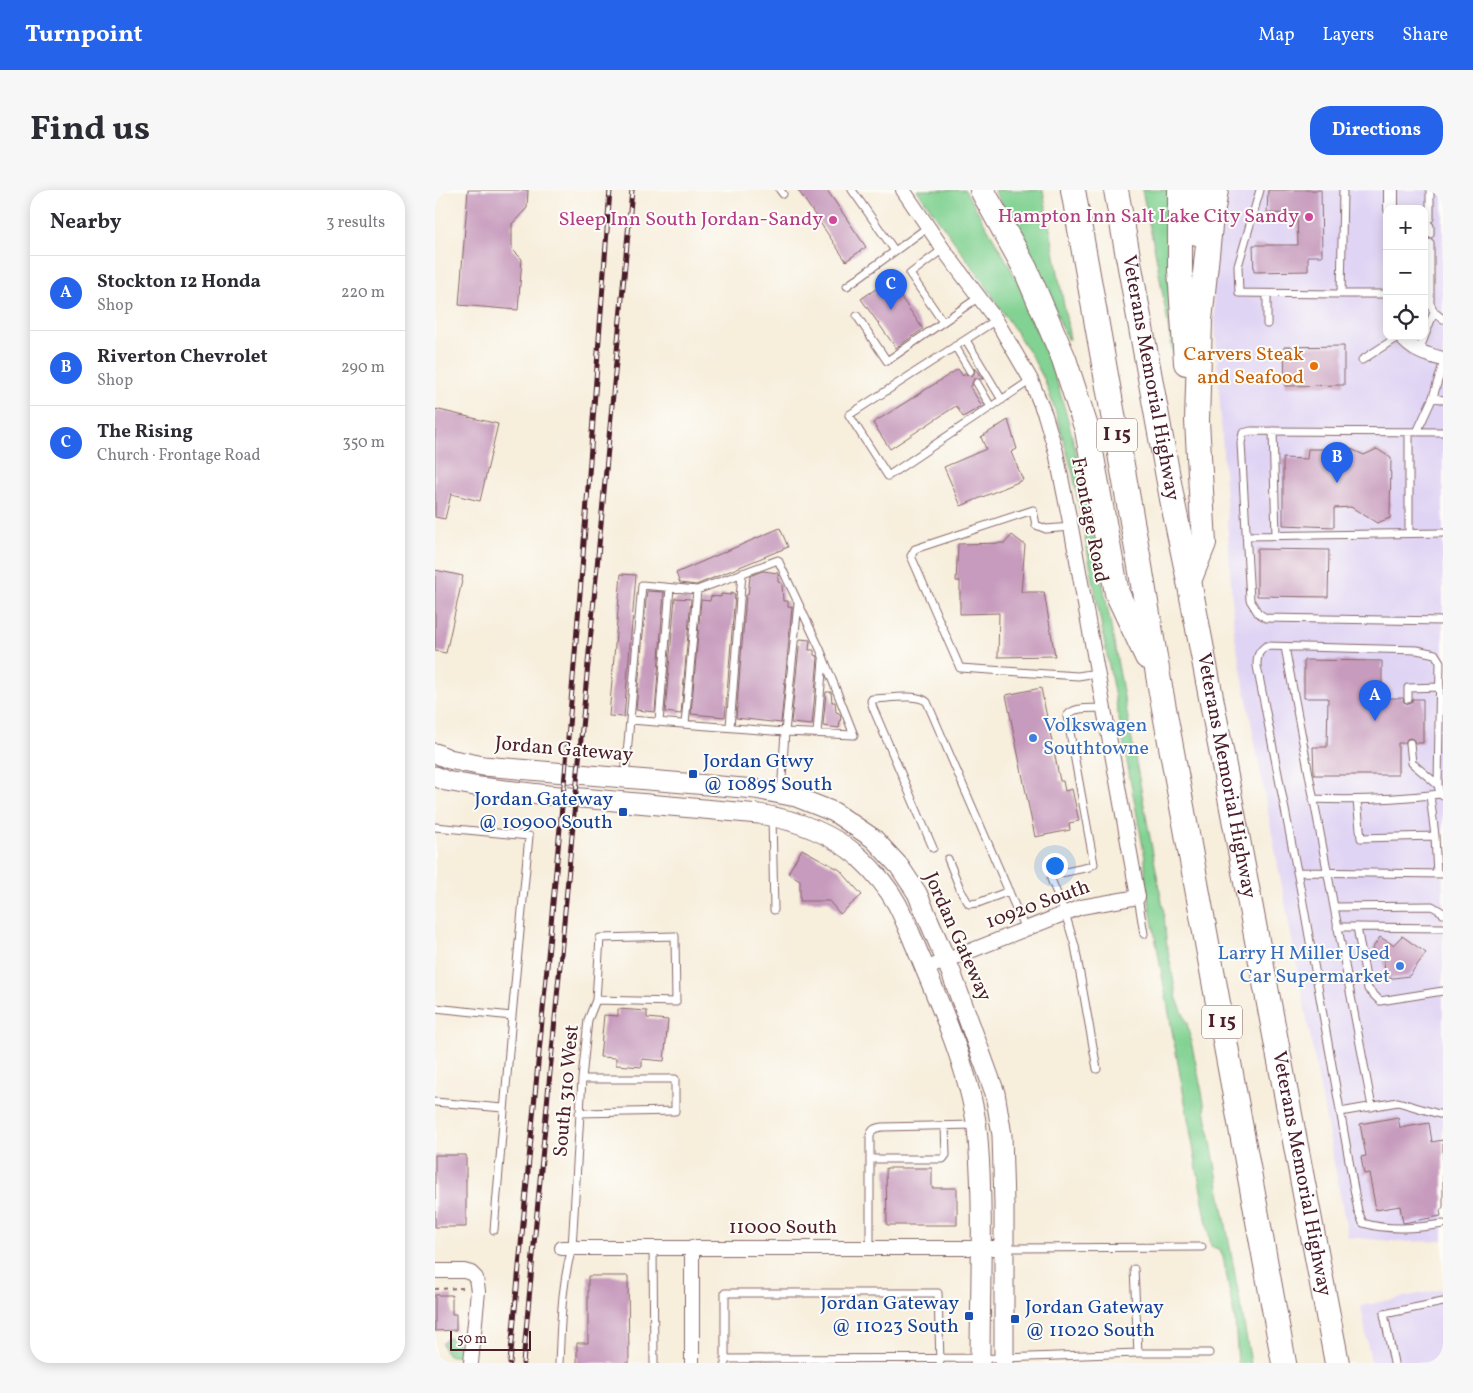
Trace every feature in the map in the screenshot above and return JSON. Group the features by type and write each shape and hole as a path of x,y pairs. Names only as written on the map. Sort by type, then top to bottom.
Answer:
{"highway":[{"path":"982,190 1025,268 1065,359 1087,430 1117,593 1159,681"},
{"name":"I 15","path":"1073,190 1159,681 1284,1363"},
{"name":"Veterans Memorial Highway","path":"1116,190 1172,499 1337,1363"},
{"path":"1180,190 1182,323 1189,385 1197,421"},
{"path":"1198,190 1197,288 1200,320"},
{"path":"1189,581 1204,543 1197,421 1200,320 1210,226 1216,190"}],"main road":[{"name":"Jordan Gateway","path":"435,753 449,759 474,764 755,789 781,794 795,797 834,812 874,839 899,866 917,893 946,961 995,1093 1002,1136 1004,1361"},
{"path":"435,761 452,768 474,764"},
{"name":"Jordan Gateway","path":"435,776 447,781 480,787 772,816 790,820 824,832 864,862 881,880 897,904 925,969 957,1054 971,1099 979,1148 981,1248 980,1361"}],"street":[{"name":"Frontage Road","path":"903,190 943,249 996,320 1031,380 1045,415 1056,452 1071,527 1138,897"},
{"path":"1391,190 1391,205"},
{"path":"1404,340 1411,347 1419,351 1443,359"},
{"name":"10920 South","path":"925,969 1081,907 1138,897"},
{"path":"692,1247 692,1363"},
{"name":"11000 South","path":"567,1248 1004,1248"},
{"path":"435,1271 464,1271 471,1273 472,1283 477,1291 471,1363"}],"lane":[{"path":"851,190 895,251"},
{"path":"1260,190 1238,266 1239,293 1383,294"},
{"path":"1341,294 1343,190"},
{"path":"1428,220 1430,218 1430,190"},
{"path":"1428,224 1430,226 1430,234"},
{"path":"847,286 928,227"},
{"path":"1430,244 1430,303 1434,312 1443,319"},
{"path":"943,249 910,274 943,322"},
{"path":"1267,294 1267,324"},
{"path":"857,316 887,361 979,297"},
{"path":"1419,351 1434,312"},
{"path":"996,320 849,415 888,476 1031,380"},
{"path":"966,340 1002,400"},
{"path":"1362,360 1394,340"},
{"path":"955,346 970,371"},
{"path":"1409,533 1413,432 1433,397 1443,364"},
{"path":"977,383 991,407"},
{"path":"1433,397 1443,400"},
{"path":"1443,432 1251,431 1243,433 1241,443 1250,600 1258,613 1266,618 1443,621"},
{"path":"1273,431 1276,536"},
{"path":"1071,527 1046,529 1036,525 1033,510 915,549 911,556 960,668 1078,676 1097,673"},
{"path":"1246,536 1443,533"},
{"path":"625,778 630,720 642,585 697,590 778,560 823,657 854,735 785,732 630,720"},
{"path":"730,728 742,574"},
{"path":"659,722 670,588"},
{"path":"685,724 697,590"},
{"path":"781,794 785,732 798,603"},
{"path":"1313,799 1357,801 1442,795 1438,785 1440,662 1435,654 1427,651 1266,646 1259,651 1257,666 1297,872 1358,1211 1363,1223 1377,1227 1419,1227 1443,1224"},
{"path":"1285,647 1372,1106"},
{"path":"817,734 823,657"},
{"path":"1409,698 1408,688 1439,687"},
{"path":"933,848 873,708 872,699 915,697 924,699 927,702 1025,930"},
{"path":"1097,1069 1075,946 1065,913 1051,879 1052,875 1089,867 1094,864 1067,716 1070,712 1076,710 1103,708"},
{"path":"1410,743 1412,763 1438,785"},
{"path":"1297,872 1440,874 1430,795"},
{"path":"1357,801 1361,838 1435,836"},
{"path":"772,816 774,910"},
{"path":"435,828 529,836 503,1108 494,1230"},
{"path":"948,859 961,891 969,904 978,903 1009,892"},
{"path":"1138,897 1144,934"},
{"path":"1334,907 1432,906 1443,914"},
{"path":"1337,927 1443,928"},
{"path":"1357,927 1368,989 1380,1001 1443,991"},
{"name":"South 310 West","path":"559,1363 582,1079 588,1020 596,1000 600,938 675,936 675,1002 596,1000"},
{"path":"435,1008 512,1016"},
{"path":"579,1113 675,1111 675,1079 582,1079"},
{"path":"435,1102 503,1108"},
{"path":"1340,1112 1398,1102 1443,1114"},
{"path":"870,1248 871,1131 875,1128 976,1125"},
{"path":"870,1159 943,1159 946,1155 945,1126"},
{"path":"1004,1248 1202,1247"},
{"path":"653,1248 654,1363"},
{"path":"1134,1269 1138,1353"},
{"path":"940,1361 938,1293 725,1294 725,1361 869,1361 940,1361 1004,1361 1138,1353 1209,1353"},
{"path":"1393,1363 1384,1314 1443,1302"}],"path":[{"path":"435,1289 472,1283"}],"shaded area":[{"path":"1218,190 1443,190 1443,1241 1402,1242 1348,1237 1234,632 1213,291"},
{"path":"1443,1289 1443,1363 1371,1363 1361,1306"}],"green space":[{"path":"917,190 965,190 1018,283 1057,382 1068,420 1105,594 1164,913 1166,940 1177,999 1187,1023 1202,1092 1251,1363 1238,1363 1235,1321 1223,1257 1220,1250 1211,1246 1145,881 1145,858 1073,474 1055,410 1044,379 1031,355 986,286"},
{"path":"994,190 1043,190 1070,339 1067,339 1024,241"},
{"path":"1142,190 1171,190 1176,354 1173,354"},
{"path":"451,1338 459,1346 460,1356 449,1356 445,1352 442,1343"}],"building":[{"path":"468,190 528,190 527,208 512,224 512,249 522,259 518,310 459,305"},
{"name":"Sleep Inn South Jordan-Sandy","path":"798,190 827,190 866,247 846,261"},
{"name":"Hampton Inn Salt Lake City Sandy","path":"1268,190 1321,190 1322,256 1308,256 1308,271 1254,272 1253,245 1298,245 1297,214 1267,213"},
{"path":"889,280 923,329 896,348 861,299"},
{"name":"Carvers Steak and Seafood","path":"1344,346 1344,385 1285,386 1284,347"},
{"path":"974,368 983,379 974,379 970,387 982,406 963,417 956,406 890,449 873,423 958,369 963,376 965,374 971,376 975,373"},
{"path":"435,409 498,424 480,501 451,494 445,519 435,517"},
{"path":"1008,420 1017,449 1011,452 1023,480 961,506 944,467 986,449 981,437"},
{"path":"1308,449 1351,449 1364,455 1377,449 1391,458 1390,518 1377,523 1351,507 1334,508 1334,527 1283,525 1283,458 1307,459"},
{"path":"780,528 788,547 696,585 680,583 676,573"},
{"path":"1012,535 1025,545 1021,592 1044,592 1055,656 998,657 999,613 960,614 960,581 956,581 958,544 1005,543"},
{"path":"1257,549 1329,550 1328,597 1257,596"},
{"path":"435,570 463,576 446,653 435,651"},
{"path":"763,571 778,573 778,582 782,583 783,601 788,601 788,606 792,607 781,723 736,718 746,595 748,595 750,576"},
{"path":"621,574 636,575 624,717 609,716"},
{"path":"647,591 664,592 655,712 636,710"},
{"path":"731,593 735,594 725,717 691,714 701,600 710,601 711,596 721,597 721,594 731,595"},
{"path":"675,598 691,599 681,714 665,712"},
{"path":"800,639 810,640 809,650 814,650 814,655 818,658 812,725 791,723"},
{"path":"1304,660 1382,661 1382,698 1403,698 1404,702 1408,704 1413,699 1423,699 1423,743 1415,743 1410,738 1405,743 1398,743 1398,775 1314,775 1313,747 1327,747 1328,698 1304,698"},
{"name":"Volkswagen Southtowne","path":"1041,688 1060,781 1063,781 1065,791 1072,789 1079,821 1069,823 1070,830 1035,837 1006,695"},
{"path":"826,692 831,692 836,712 841,716 839,728 823,726"},
{"path":"802,849 840,870 862,895 840,914 829,901 800,901 800,880 788,873"},
{"name":"Larry H Miller Used Car Supermarket","path":"1402,936 1426,953 1409,976 1386,979 1383,956 1372,949 1380,937 1393,945"},
{"path":"618,1009 647,1011 647,1018 668,1020 664,1061 642,1059 642,1067 616,1065 616,1058 600,1057 604,1015 618,1016"},
{"path":"1398,1117 1400,1128 1429,1123 1432,1142 1443,1140 1443,1207 1440,1211 1441,1216 1403,1223 1400,1206 1376,1210 1369,1173 1364,1174 1361,1157 1366,1156 1360,1124"},
{"path":"435,1155 466,1155 466,1227 435,1227"},
{"path":"886,1168 932,1168 932,1188 957,1188 957,1225 887,1225"},
{"path":"588,1276 628,1276 629,1363 577,1363 577,1343 588,1343"},
{"path":"435,1295 452,1295 452,1314 456,1314 456,1330 435,1331"}],"railway":[{"path":"510,1363 565,774 610,190"},
{"path":"523,1363 632,190"}],"place":[{"name":"Hampton Inn Salt Lake City Sandy","path":"1309,217"},
{"name":"Sleep Inn South Jordan-Sandy","path":"833,220"},
{"name":"The Rising","path":"891,310"},
{"name":"Carvers Steak and Seafood","path":"1314,366"},
{"name":"Riverton Chevrolet","path":"1337,483"},
{"name":"Stockton 12 Honda","path":"1375,721"},
{"name":"Volkswagen Southtowne","path":"1033,738"},
{"name":"Jordan Gtwy @ 10895 South","path":"693,774"},
{"name":"Jordan Gateway @ 10900 South","path":"623,812"},
{"name":"Larry H Miller Used Car Supermarket","path":"1400,966"},
{"name":"Jordan Gateway @ 11023 South","path":"969,1316"},
{"name":"Jordan Gateway @ 11020 South","path":"1015,1319"}]}
